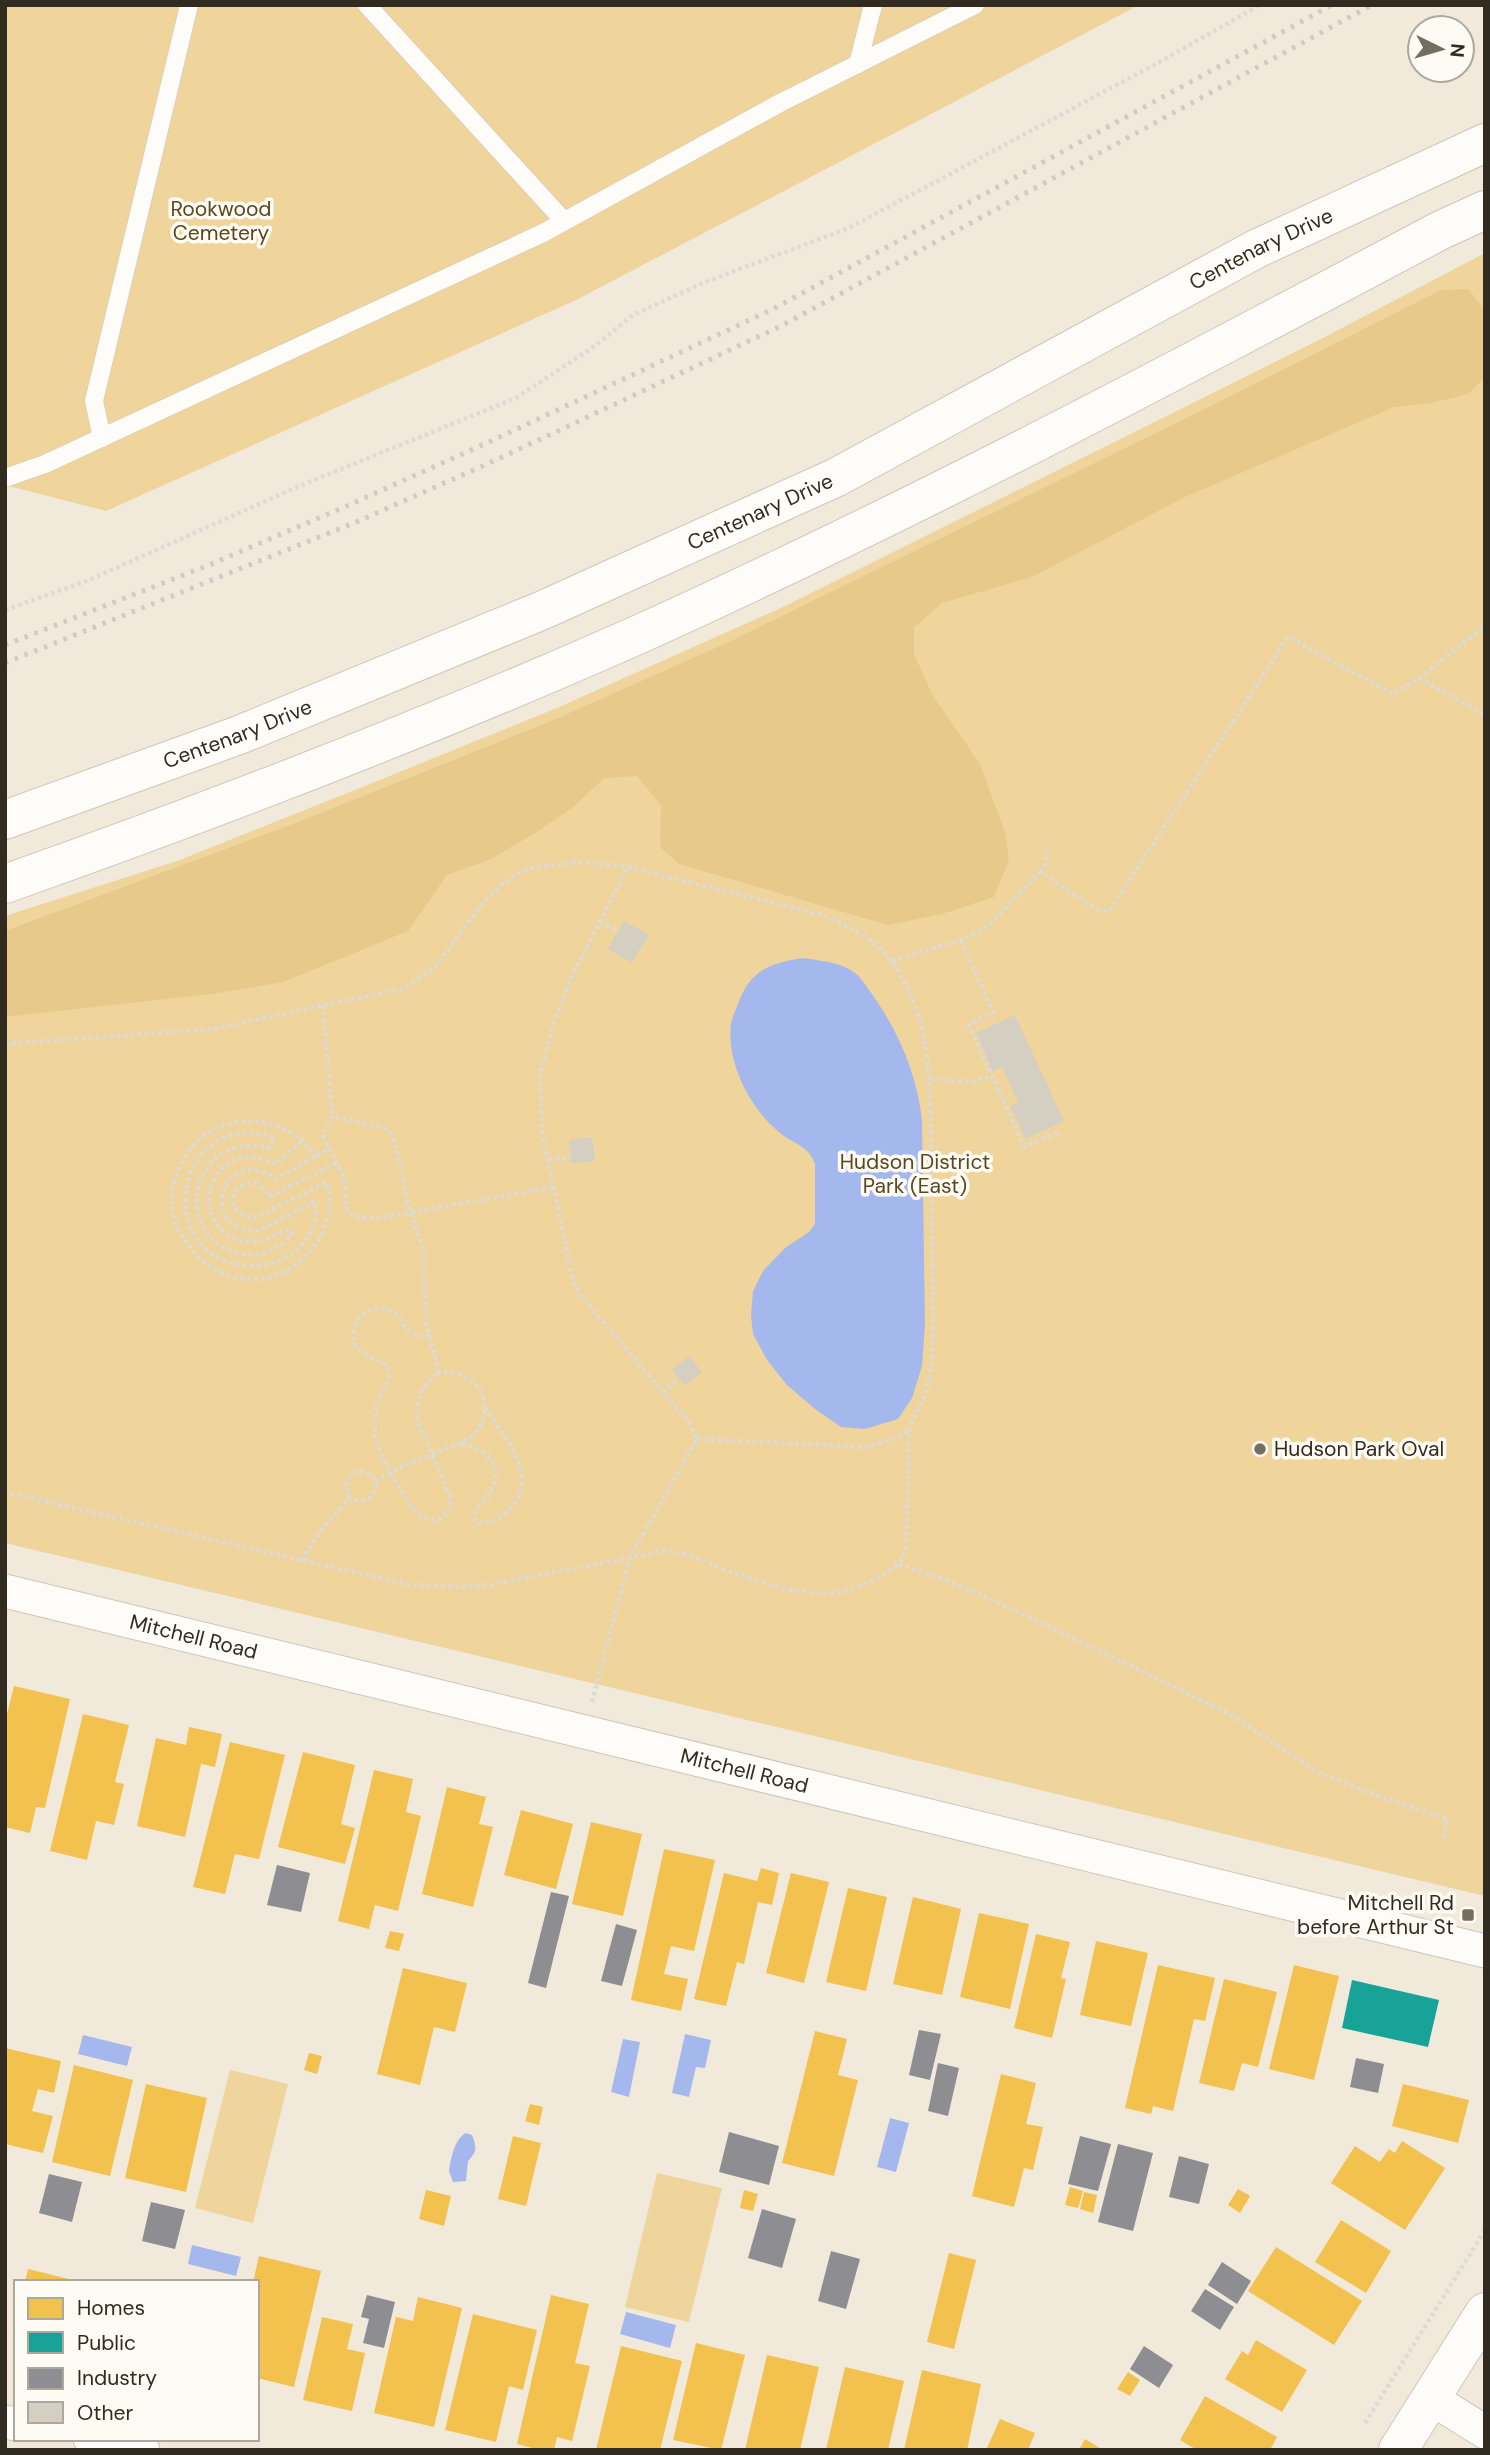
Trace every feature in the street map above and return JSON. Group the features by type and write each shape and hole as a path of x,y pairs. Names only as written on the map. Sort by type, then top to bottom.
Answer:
{"main road":[{"name":"Centenary Drive","path":"5,820 239,735 518,620 837,477 1256,249 1485,143"},
{"path":"5,884 367,750 631,637 895,514 1159,380 1441,230 1485,210"},
{"path":"1398,2450 1485,2312"}],"street":[{"name":"Mitchell Road","path":"5,1591 1485,1951"},
{"path":"1432,2399 1485,2432"},
{"path":"100,2441 143,2450"}],"lane":[{"path":"102,438 94,401 189,5"},
{"path":"367,5 564,221"},
{"path":"858,64 873,5"},
{"path":"5,478 45,464 102,438 542,233 780,103 975,5"}],"path":[{"path":"5,610 89,580 297,487 516,398 586,352 633,315 705,282 849,228 1156,64 1260,5"},
{"path":"1040,872 1094,908 1104,911 1110,909 1288,637 1394,694 1419,678 1485,626"},
{"path":"1419,678 1485,715"},
{"path":"892,961 961,940 986,927 1040,872 1045,865 1047,849"},
{"path":"5,1044 213,1029 405,988 422,979 435,967 482,904 503,883 522,871 568,863 628,867 822,915 867,937 892,961 913,999 923,1034 930,1079 932,1360 928,1387 909,1428 906,1552 899,1564 884,1576 849,1590 812,1592 786,1589 682,1552 665,1551 488,1585 411,1585 5,1492"},
{"path":"628,867 570,980 555,1020 540,1073 542,1132 573,1280 581,1296 691,1425 697,1440"},
{"path":"600,922 618,931"},
{"path":"961,940 993,1012 969,1025 1024,1147 1060,1131"},
{"path":"323,1005 332,1116 323,1136 344,1177 346,1208 354,1217 379,1218 554,1187"},
{"path":"930,1079 974,1082 991,1076"},
{"path":"332,1116 384,1128 390,1133 395,1144 410,1211 423,1249 426,1276 424,1306 439,1372"},
{"path":"317,1157 302,1141 284,1128 271,1124 236,1122 221,1126 204,1136 181,1164 171,1201 180,1235 198,1258 227,1275 256,1280 287,1272 300,1263 326,1227 329,1214 327,1182 255,1219 240,1214 234,1207 232,1198 242,1185 249,1182 257,1183 270,1196 338,1162"},
{"path":"302,1141 276,1164 251,1157 226,1165 212,1182 208,1197 209,1210 221,1231 231,1238 262,1241 287,1229 291,1230 292,1234 280,1246 260,1255 235,1253 212,1239 200,1220 196,1204 203,1174 220,1154 242,1145 269,1148 274,1137 240,1133 225,1137 213,1144 198,1159 188,1176 184,1203 193,1232 207,1250 221,1260 235,1264 263,1265 286,1257 305,1242 316,1219 315,1201 269,1225 251,1231 233,1224 226,1216 221,1196 224,1186 239,1172 258,1171 276,1180 331,1149"},
{"path":"189,1152 198,1159"},
{"path":"548,1159 570,1157"},
{"path":"305,1242 313,1248"},
{"path":"198,1258 207,1250"},
{"path":"430,1336 419,1336 410,1332 394,1312 386,1309 369,1310 356,1322 353,1339 362,1353 384,1363 389,1369 389,1377 378,1400 375,1436 390,1473 420,1516 439,1519 449,1511 452,1498 416,1416 417,1404 429,1379 439,1372 461,1375 477,1388 485,1407 513,1448 520,1464 523,1480 520,1494 513,1507 493,1521 479,1523 474,1515 494,1484 493,1463 489,1455 479,1448 461,1443"},
{"path":"663,1393 678,1378"},
{"path":"375,1481 471,1438 480,1429 485,1418 485,1407"},
{"path":"697,1440 866,1447 896,1438 909,1428"},
{"path":"583,1733 630,1557 697,1440"},
{"path":"364,1471 373,1476 375,1492 369,1499 359,1502 350,1498 346,1484 354,1472 364,1471"},
{"path":"302,1560 321,1531 350,1498"},
{"path":"899,1564 948,1581 1010,1608 1228,1713 1319,1773 1447,1819 1443,1842"},
{"path":"1365,2423 1485,2230"}],"green space":[{"name":"Rookwood Cemetery","path":"5,5 1139,5 576,300 106,511 5,485"},
{"name":"Hudson District Park (East)","path":"1485,253 1485,1896 5,1543 5,916 177,861 557,708 783,607 1321,339"},
{"path":"230,2070 288,2084 253,2223 195,2208"},
{"path":"657,2173 722,2188 689,2322 625,2307"}],"shaded area":[{"path":"1468,289 1483,308 1485,377 1468,394 1431,403 1394,407 1185,497 1032,577 942,603 914,627 914,654 933,696 980,764 1005,832 1009,860 994,897 942,914 888,925 679,864 660,847 661,805 637,776 604,778 572,808 535,833 491,859 447,875 408,931 283,982 212,994 5,1017 5,931 293,824 554,720 729,642 1441,290"}],"water":[{"path":"803,958 844,966 863,981 897,1035 916,1085 922,1120 925,1324 922,1366 912,1398 898,1419 865,1429 841,1427 815,1409 787,1385 767,1360 753,1334 753,1291 763,1271 785,1248 809,1232 815,1224 815,1164 805,1149 769,1123 750,1099 732,1054 731,1024 743,992 755,976 771,966"},
{"path":"685,2034 711,2040 705,2068 696,2067 689,2097 672,2093"},
{"path":"83,2035 132,2047 127,2066 78,2054"},
{"path":"623,2039 640,2042 629,2097 611,2092"},
{"path":"890,2118 909,2123 896,2172 877,2167"},
{"path":"466,2133 472,2135 475,2152 468,2161 466,2181 453,2182 449,2171 452,2155 456,2144"},
{"path":"192,2245 241,2257 236,2276 188,2264"},
{"path":"626,2312 676,2325 670,2348 620,2334"}],"building: Homes":[{"path":"14,1686 70,1699 45,1808 36,1807 30,1833 5,1827 5,1722"},
{"path":"83,1714 129,1725 115,1782 124,1784 114,1825 96,1821 87,1860 50,1851"},
{"path":"189,1727 222,1734 215,1767 201,1764 185,1837 137,1826 156,1738 186,1745"},
{"path":"230,1742 285,1755 259,1859 235,1854 225,1894 193,1887"},
{"path":"303,1752 355,1765 341,1824 355,1828 345,1864 278,1847"},
{"path":"374,1770 413,1779 406,1812 421,1816 398,1911 375,1905 369,1929 338,1921"},
{"path":"447,1787 486,1797 479,1824 493,1827 473,1907 422,1894"},
{"path":"521,1810 573,1824 556,1889 504,1875"},
{"path":"591,1822 642,1834 623,1916 572,1904"},
{"path":"664,1849 715,1860 694,1951 671,1946 664,1974 688,1979 681,2011 631,2000"},
{"path":"761,1868 779,1873 772,1905 758,1902 744,1964 737,1962 726,2006 694,1999 724,1873 757,1881"},
{"path":"791,1873 829,1882 804,1983 766,1973"},
{"path":"848,1888 887,1897 866,1991 826,1982"},
{"path":"913,1897 961,1909 942,1995 893,1984"},
{"path":"979,1913 1029,1924 1010,2009 960,1997"},
{"path":"390,1931 404,1934 399,1951 385,1948"},
{"path":"1036,1934 1070,1942 1061,1978 1066,1979 1052,2038 1014,2028"},
{"path":"1096,1941 1148,1953 1131,2026 1080,2015"},
{"path":"1158,1965 1215,1978 1205,2021 1194,2019 1173,2111 1153,2106 1151,2114 1125,2108"},
{"path":"1294,1965 1339,1976 1314,2080 1269,2069"},
{"path":"403,1968 467,1983 455,2032 434,2027 420,2085 377,2074"},
{"path":"1224,1979 1277,1992 1258,2067 1242,2063 1234,2091 1199,2083"},
{"path":"815,2031 847,2039 838,2075 858,2080 834,2176 782,2163"},
{"path":"5,2048 61,2061 54,2093 38,2089 32,2111 53,2116 43,2153 5,2144"},
{"path":"309,2053 322,2056 317,2074 304,2070"},
{"path":"74,2065 133,2080 110,2176 52,2162"},
{"path":"1001,2074 1036,2083 1026,2124 1043,2127 1033,2170 1024,2168 1014,2207 972,2196"},
{"path":"146,2084 207,2098 186,2192 125,2178"},
{"path":"1403,2084 1469,2100 1458,2143 1392,2126"},
{"path":"530,2104 543,2107 539,2125 525,2121"},
{"path":"513,2136 541,2143 526,2206 498,2199"},
{"path":"1402,2141 1445,2168 1405,2230 1331,2183 1355,2146 1380,2162 1389,2149 1395,2153"},
{"path":"1070,2187 1083,2191 1078,2208 1065,2205"},
{"path":"1238,2189 1250,2196 1240,2213 1228,2205"},
{"path":"426,2190 451,2196 444,2226 419,2219"},
{"path":"744,2190 758,2194 753,2211 740,2208"},
{"path":"1084,2192 1097,2195 1093,2213 1080,2209"},
{"path":"1341,2220 1391,2251 1366,2293 1315,2262"},
{"path":"1276,2247 1362,2301 1334,2345 1248,2291"},
{"path":"949,2253 976,2260 954,2349 927,2342"},
{"path":"259,2256 321,2271 294,2387 259,2378 259,2280 253,2280"},
{"path":"28,2269 69,2279 69,2280 25,2280"},
{"path":"551,2295 589,2304 575,2363 590,2366 572,2441 557,2437 554,2450 540,2450 517,2444"},
{"path":"418,2297 462,2308 434,2427 374,2413 396,2317 413,2321"},
{"path":"473,2314 537,2330 523,2390 509,2386 496,2442 445,2430"},
{"path":"322,2317 353,2324 347,2349 365,2353 352,2411 303,2400"},
{"path":"1256,2340 1307,2370 1282,2412 1225,2379 1242,2351 1248,2355"},
{"path":"696,2343 745,2355 721,2450 673,2440"},
{"path":"621,2346 682,2361 660,2450 596,2450"},
{"path":"767,2355 819,2367 800,2450 745,2450"},
{"path":"845,2367 904,2381 888,2450 826,2450"},
{"path":"922,2370 981,2384 967,2450 904,2450"},
{"path":"1128,2372 1140,2380 1130,2396 1117,2389"},
{"path":"1205,2396 1277,2437 1270,2450 1197,2450 1180,2440"},
{"path":"1000,2419 1035,2433 1028,2450 986,2450"},
{"path":"1085,2439 1103,2450 1079,2450"}],"building: Public":[{"path":"1352,1980 1439,2000 1428,2047 1342,2028"}],"building: Industry":[{"path":"277,1865 310,1873 301,1912 267,1905"},
{"path":"551,1892 569,1896 546,1988 528,1983"},
{"path":"616,1924 637,1930 622,1986 601,1981"},
{"path":"919,2030 941,2034 930,2080 909,2075"},
{"path":"1356,2058 1384,2064 1378,2093 1350,2087"},
{"path":"938,2063 959,2068 948,2116 928,2111"},
{"path":"729,2132 779,2146 769,2185 719,2172"},
{"path":"1080,2136 1111,2144 1098,2191 1068,2184"},
{"path":"1118,2144 1153,2153 1133,2231 1098,2222"},
{"path":"1179,2156 1209,2164 1199,2204 1169,2197"},
{"path":"49,2174 82,2182 72,2222 39,2213"},
{"path":"151,2202 185,2210 175,2249 142,2241"},
{"path":"762,2209 796,2219 782,2268 748,2258"},
{"path":"831,2251 860,2259 846,2309 818,2301"},
{"path":"1222,2262 1251,2281 1237,2304 1208,2285"},
{"path":"1205,2289 1234,2307 1220,2330 1191,2311"},
{"path":"367,2295 395,2302 384,2348 363,2343 369,2319 361,2317"},
{"path":"1144,2346 1173,2365 1159,2388 1130,2369"}],"building: Other":[{"path":"624,921 649,935 632,963 608,949"},
{"path":"1015,1015 1064,1121 1026,1139 1010,1106 1018,1102 1002,1067 993,1072 976,1033"},
{"path":"592,1137 595,1161 571,1163 569,1140"},
{"path":"689,1356 702,1372 685,1386 672,1370"}],"railway":[{"path":"5,645 209,565 349,505 773,309 1332,5"},
{"path":"5,663 354,523 496,460 781,326 1372,5"}],"place":[{"name":"Hudson Park Oval","path":"1260,1449"},
{"name":"Mitchell Rd before Arthur St","path":"1468,1915"}]}
